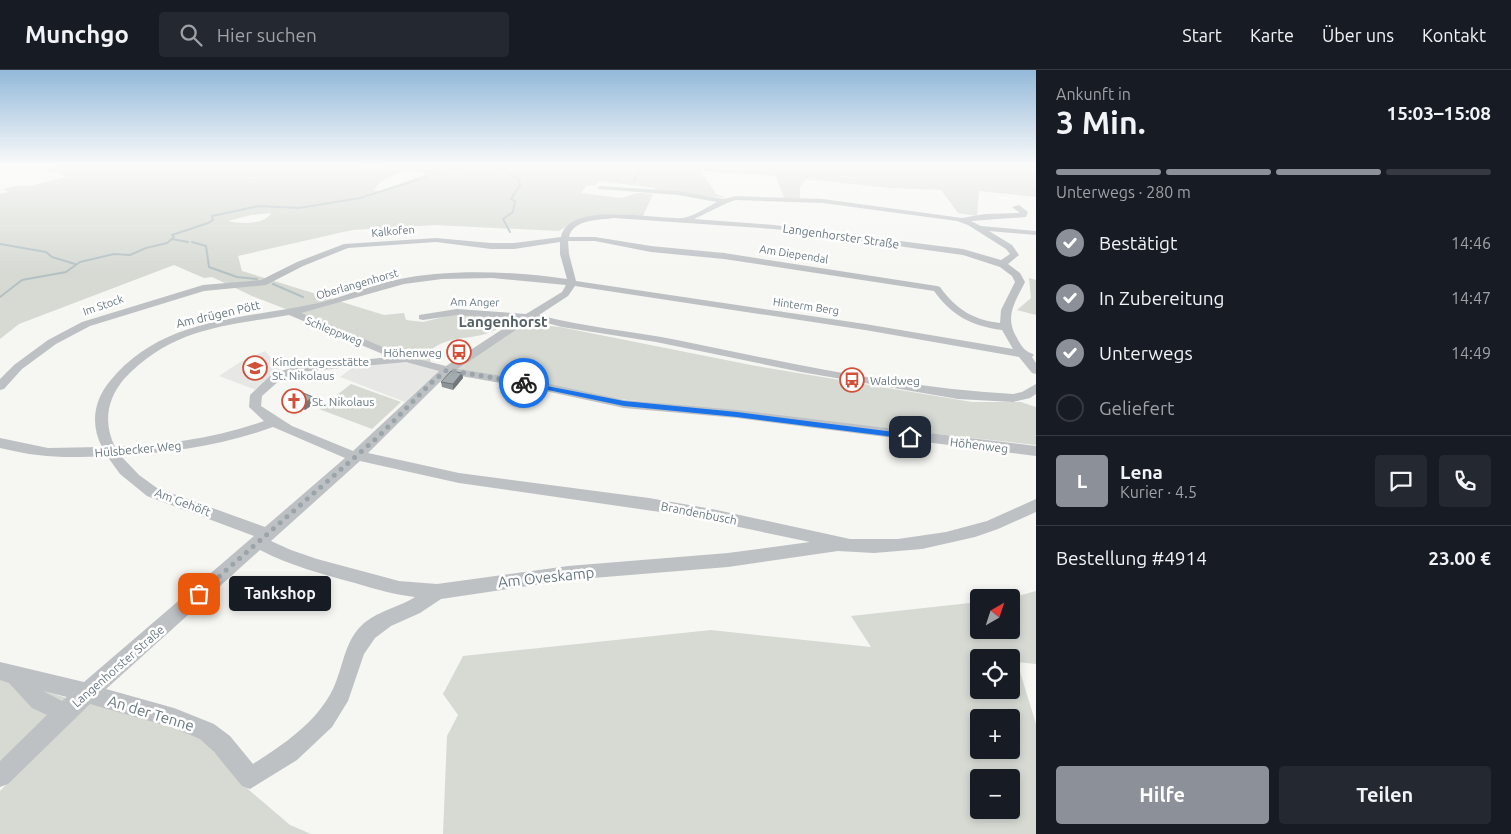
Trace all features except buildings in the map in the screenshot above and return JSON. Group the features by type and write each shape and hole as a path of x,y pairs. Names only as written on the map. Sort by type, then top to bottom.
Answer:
{"street":[{"path":"685,220 723,202"},
{"path":"828,202 962,220 1013,251 1015,255 1000,264 1014,272 1020,282 1006,311 1007,327 1010,336 1036,371"},
{"path":"962,220 985,216 1023,215 1024,212 1016,207"},
{"name":"Langenhorster Straße","path":"564,239 566,232 573,225 583,220 598,217 614,216 685,220 774,227 963,252 1000,264"},
{"path":"978,228 1036,233"},
{"path":"564,239 564,252 572,273 572,283"},
{"name":"Kalkofen","path":"232,285 268,282 300,264 347,246 436,240 491,246 514,246 564,239"},
{"name":"Am Diependal","path":"564,239 604,240 651,249 724,256 937,288 947,303 962,317 983,324 1007,327"},
{"name":"Oberlangenhorst","path":"294,312 376,288 441,276 514,276 572,283"},
{"name":"Langenhorster Straße","path":"0,776 65,712 356,456 447,370 565,294 572,283"},
{"name":"Hinterm Berg","path":"572,283 874,328 1036,356"},
{"name":"Im Stock","path":"0,386 28,359 72,330 112,314 195,290 211,286 232,285"},
{"name":"Schleppweg","path":"294,312 406,359"},
{"name":"Am drügen Pött","path":"110,452 102,430 101,408 105,396 118,379 140,357 164,342 191,332 294,312"},
{"name":"Am Anger","path":"423,317 457,312 529,317"},
{"path":"529,317 656,339 824,373 958,395 1013,398 1026,395 1036,388"},
{"path":"273,422 260,413 254,403 259,390 276,377 298,369 406,359"},
{"name":"Höhenweg","path":"406,359 447,370 545,386 624,404 737,414 1036,451"},
{"name":"Hülsbecker Weg","path":"0,443 46,453 110,452 190,444 246,432 273,422"},
{"name":"Brandenbusch","path":"273,422 356,456 457,478 636,501 682,509 804,534 840,545 893,545 960,536 1002,523 1036,505"},
{"name":"Am Gehöft","path":"110,452 122,467 152,492 263,538"},
{"name":"Am Oveskamp","path":"263,538 285,555 317,566 399,588 437,592 568,573 728,560 795,549 840,545"},
{"name":"An der Tenne","path":"87,693 174,718 207,731 222,744 250,778 275,763 300,743 330,713 340,695 351,659 359,643 368,632 389,617 416,606 437,592"},
{"path":"8,674 56,684 87,693"},
{"path":"8,674 39,701 65,712"}],"shaded area":[{"path":"0,202 650,202 643,216 616,214 595,216 578,220 559,231 435,225 352,230 238,256 242,271 384,315 404,313 406,320 423,322 460,313 516,318 488,333 441,344 428,353 431,363 417,360 252,296 212,277 204,278 174,265 19,324 0,339","holes":["271,213 268,217 258,222 239,223 228,221 251,215"]},
{"path":"950,202 978,202 977,216 958,213"},
{"path":"1029,278 1036,280 1036,315 1017,310 1031,298"},
{"path":"530,324 560,327 756,366 972,402 1021,402 1036,407 1036,445 601,397 530,381 457,370 502,336 521,326"},
{"name":"Kindertagesstätte St. Nikolaus","path":"265,351 283,372 256,390 219,376 240,362"},
{"path":"405,361 439,371 405,402 340,377 356,365"},
{"path":"351,384 401,402 372,429 319,409"},
{"path":"1036,591 1036,664 1020,662 1020,649 970,649 970,699 1020,699 1020,672 1036,724 1036,834 443,834 447,736 458,715 443,694 463,656 711,630 871,647 851,616 970,603 970,639 1020,639 1020,595"},
{"path":"0,677 70,699 0,764"},
{"path":"87,700 198,735 249,790 290,825 311,834 0,834 0,791"}],"waterway":[{"path":"0,297 22,280 66,272 80,262 114,254 130,255 146,248 167,243 174,237 172,235 208,223 213,220 212,216 259,206 299,208 338,202"},
{"path":"510,232 503,219 513,212 515,202"},
{"path":"172,239 188,242"},
{"path":"192,242 206,246 209,267 237,277 257,279"},
{"path":"0,244 46,252 52,257 75,264"},
{"path":"273,284 303,297"}],"way so far":[{"path":"199,594 379,436 430,384 447,370 524,383"}],"place":[{"name":"Höhenweg","path":"459,352"},
{"name":"Kindertagesstätte St. Nikolaus","path":"255,368"},
{"name":"Waldweg","path":"852,380"},
{"name":"St. Nikolaus","path":"294,401"},
{"name":"Tankshop","path":"199,594"}],"district":[{"name":"Langenhorst","path":"503,321"}],"route":[{"path":"524,383 624,404 737,414 910,437"}]}
